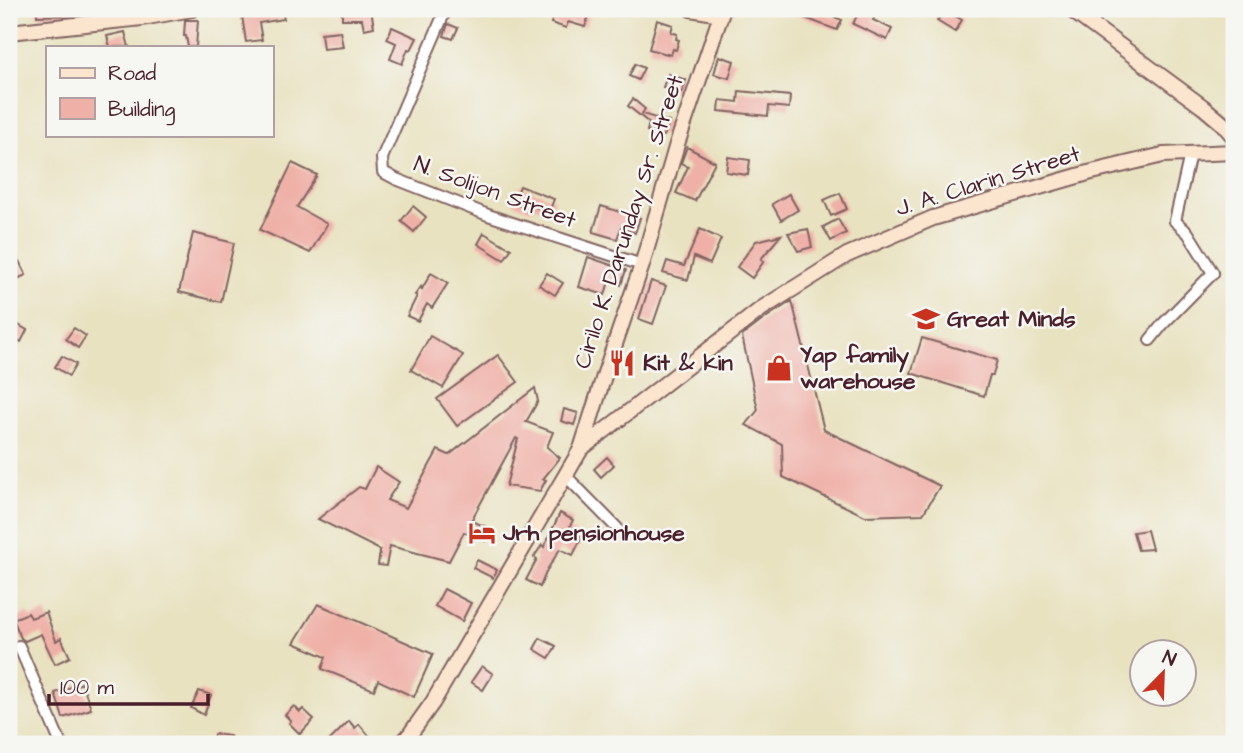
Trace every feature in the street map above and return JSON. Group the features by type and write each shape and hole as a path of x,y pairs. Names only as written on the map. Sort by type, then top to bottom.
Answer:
{"main road":[{"path":"9,32 142,18 192,9"},
{"path":"691,9 722,11"},
{"path":"1069,9 1203,107 1234,137"},
{"name":"Cirilo K. Darunday Sr. Street","path":"582,449 642,265 677,144 722,11"},
{"name":"J. A. Clarin Street","path":"408,742 582,449 761,309 847,255 933,218 1088,173 1163,155 1234,152"},
{"path":"1231,744 1234,737"}],"street":[{"name":"N. Solijon Street","path":"446,9 382,158 383,172 488,215 642,265"},
{"path":"1150,340 1213,272 1188,233 1175,221 1190,154"},
{"path":"565,475 617,528"},
{"path":"19,646 61,744"}],"building":[{"path":"37,9 79,9 80,15 37,16"},
{"path":"241,9 282,9 284,19 259,23 262,40 246,42"},
{"path":"342,9 371,9 374,27 364,29 362,19 342,19"},
{"path":"556,9 591,9 585,27 568,22 566,28 551,23"},
{"path":"781,9 814,9 842,20 837,30"},
{"path":"860,9 878,9 873,20 892,29 887,40 853,24"},
{"path":"924,9 956,9 952,14 962,20 955,32"},
{"path":"185,20 198,20 196,46 188,46 184,36"},
{"path":"657,20 673,25 671,32 677,34 676,39 679,40 671,55 649,49"},
{"path":"448,24 458,28 453,39 444,36"},
{"path":"392,27 417,38 411,50 408,49 402,64 390,59 396,43 387,39"},
{"path":"340,31 343,47 323,49 321,33"},
{"path":"125,32 129,46 110,46 107,36"},
{"path":"719,56 734,61 729,78 714,74"},
{"path":"635,64 644,68 638,80 629,76"},
{"path":"668,74 686,80 682,93 663,87"},
{"path":"739,91 790,96 789,108 769,106 768,116 719,111 720,100 738,102"},
{"path":"633,99 645,109 642,114 669,122 664,136 647,131 649,123 628,106"},
{"path":"687,147 715,162 695,201 676,193 688,167 681,163"},
{"path":"728,157 750,160 748,175 726,172"},
{"path":"292,163 317,175 297,207 327,224 310,253 260,230"},
{"path":"520,186 554,199 549,212 533,206 531,210 513,203"},
{"path":"840,193 847,209 831,216 824,200"},
{"path":"789,194 798,210 781,220 772,204"},
{"path":"413,206 426,217 414,232 401,221"},
{"path":"601,206 640,218 635,233 621,228 617,239 593,232"},
{"path":"838,219 846,233 831,241 823,227"},
{"path":"700,229 721,239 710,264 694,257 688,280 663,273 667,261 684,266"},
{"path":"808,229 812,247 798,251 788,233"},
{"path":"193,233 234,243 221,302 179,292"},
{"path":"484,233 511,249 504,260 478,244"},
{"path":"781,235 761,259 764,261 752,278 737,267 756,241"},
{"path":"588,257 626,270 621,285 609,281 605,295 579,287"},
{"path":"19,261 26,275 13,281 9,265"},
{"path":"431,273 448,283 432,308 427,304 418,321 407,316 417,296 415,295 421,287 422,289"},
{"path":"547,273 563,283 555,295 539,285"},
{"path":"651,281 666,286 653,324 639,319"},
{"name":"Yap family warehouse","path":"792,301 824,430 940,486 923,514 865,516 783,477 782,444 746,425 758,410 742,336"},
{"path":"15,323 27,330 21,342 9,336"},
{"path":"74,328 86,336 78,348 66,339"},
{"path":"430,336 463,355 443,388 411,370"},
{"path":"922,338 997,360 984,396 911,373"},
{"path":"498,355 518,382 457,426 437,399"},
{"path":"62,356 76,364 69,376 55,367"},
{"path":"535,388 538,401 526,422 553,432 547,447 560,458 543,479 546,480 540,491 506,486 518,439 516,438 471,521 490,528 485,541 464,532 449,561 390,546 386,566 378,565 380,550 318,519 359,487 365,489 376,467 399,482 387,500 406,508 438,450 449,455"},
{"path":"564,409 578,413 574,425 561,421"},
{"path":"607,457 614,465 601,477 594,469"},
{"path":"560,513 573,520 568,530 582,537 573,555 560,549 540,587 526,580 537,559 534,557 542,545 544,547"},
{"path":"1147,530 1152,549 1138,550 1133,532"},
{"path":"477,560 497,570 493,578 473,568"},
{"path":"444,589 471,603 462,621 435,606"},
{"path":"318,604 433,654 414,697 378,680 374,690 322,669 326,657 294,643"},
{"path":"46,612 56,641 61,638 70,657 55,664 41,634 25,641 13,619 28,613 31,618"},
{"path":"540,638 556,646 549,658 534,649"},
{"path":"482,666 493,674 483,690 471,682"},
{"path":"82,683 91,709 63,718 55,693"},
{"path":"199,691 211,695 204,715 191,708"},
{"path":"294,706 300,712 303,709 314,719 300,734 285,715"},
{"path":"349,721 355,728 359,724 371,738 364,744 326,744"},
{"path":"214,734 230,736 229,744 212,744"}],"place":[{"name":"Great Minds","path":"926,319"},
{"name":"Kit & kin","path":"622,363"},
{"name":"Yap family warehouse","path":"779,368"},
{"name":"Jrh pensionhouse","path":"482,533"}]}
